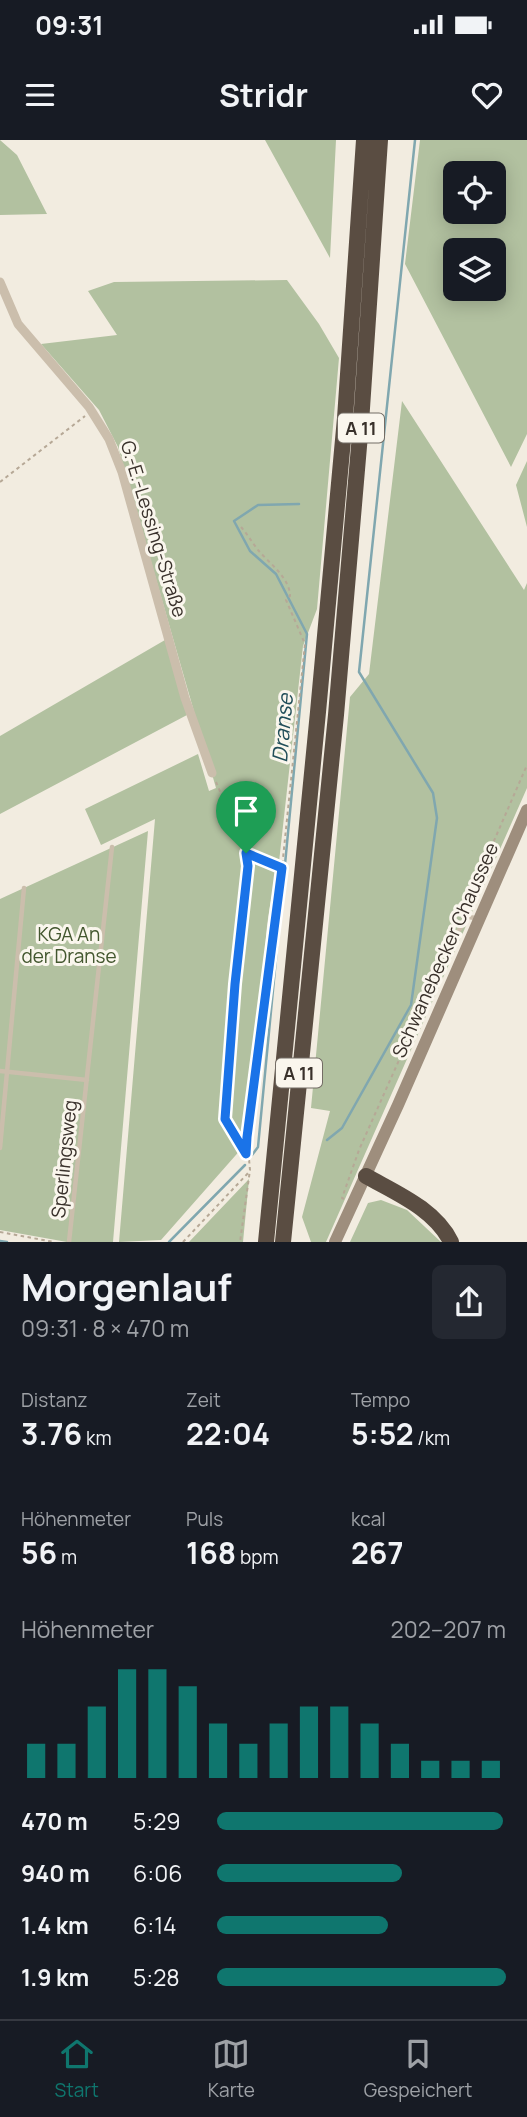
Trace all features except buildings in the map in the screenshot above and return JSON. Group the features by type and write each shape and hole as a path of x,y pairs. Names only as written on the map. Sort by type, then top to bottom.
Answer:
{"highway":[{"name":"A 11","path":"265,1242 345,418 364,140"},
{"name":"A 11","path":"285,1242 286,1207 339,674 362,409 380,140"},
{"path":"366,1176 431,1215 445,1231 450,1242"}],"main road":[{"name":"Schwanebecker Chaussee","path":"335,1242 481,919 527,810"}],"street":[{"name":"G.-E.-Lessing-Straße","path":"0,282 18,324 92,411 108,439 122,472 185,698 212,773"}],"lane":[{"name":"Sperlingsweg","path":"69,1242 112,847"},
{"path":"0,1148 24,888"},
{"path":"432,969 468,918 481,919"},
{"path":"0,1071 87,1080"}],"path":[{"path":"0,482 92,411"},
{"path":"241,527 276,568 290,590 290,596 286,600 305,644 282,868 246,1154"},
{"path":"461,917 527,765"},
{"path":"212,773 246,853 248,866 235,984 225,1119 246,1154 250,1170 240,1242"},
{"path":"246,853 282,868"},
{"path":"353,1203 342,1198 359,1150 408,1040 412,1020 437,970 438,961"},
{"path":"183,1242 250,1170"},
{"path":"0,1232 54,1242"}],"green space":[{"path":"0,140 17,155 47,214 0,215"},
{"path":"265,140 336,140 330,258"},
{"path":"420,140 527,140 527,434 511,467 405,264"},
{"path":"287,280 319,324 339,358 317,609 303,646 279,862 268,920 268,978 250,1139 161,1240 119,1242 155,819 101,845 85,809 198,754 209,791 216,788 118,447 99,410 41,344 117,335 88,291 114,282"},
{"path":"402,401 524,590 527,583 527,788 326,1242 311,1242 302,1217 330,1111 311,1108 350,697 369,674"},
{"path":"527,461 527,527 516,485"},
{"path":"165,640 187,715 0,814 0,736"},
{"name":"KGA An der Dranse","path":"148,831 113,1242 67,1242 0,1230 0,899"},
{"path":"249,1179 243,1242 189,1242"},
{"path":"381,1200 407,1210 441,1242 350,1242 368,1203"}],"waterway":[{"path":"327,1140 342,1128 411,1005 437,818 433,793 359,672 415,140"},
{"name":"Dranse","path":"252,1155 258,1147 307,634 276,574 250,551 234,521 258,505 299,504"},
{"name":"Dranse","path":"169,1242 245,1165"},
{"name":"Dranse","path":"0,1241 7,1242"}],"route":[{"path":"246,853 282,868 246,1154 225,1119 235,984 248,866 246,853"}]}
